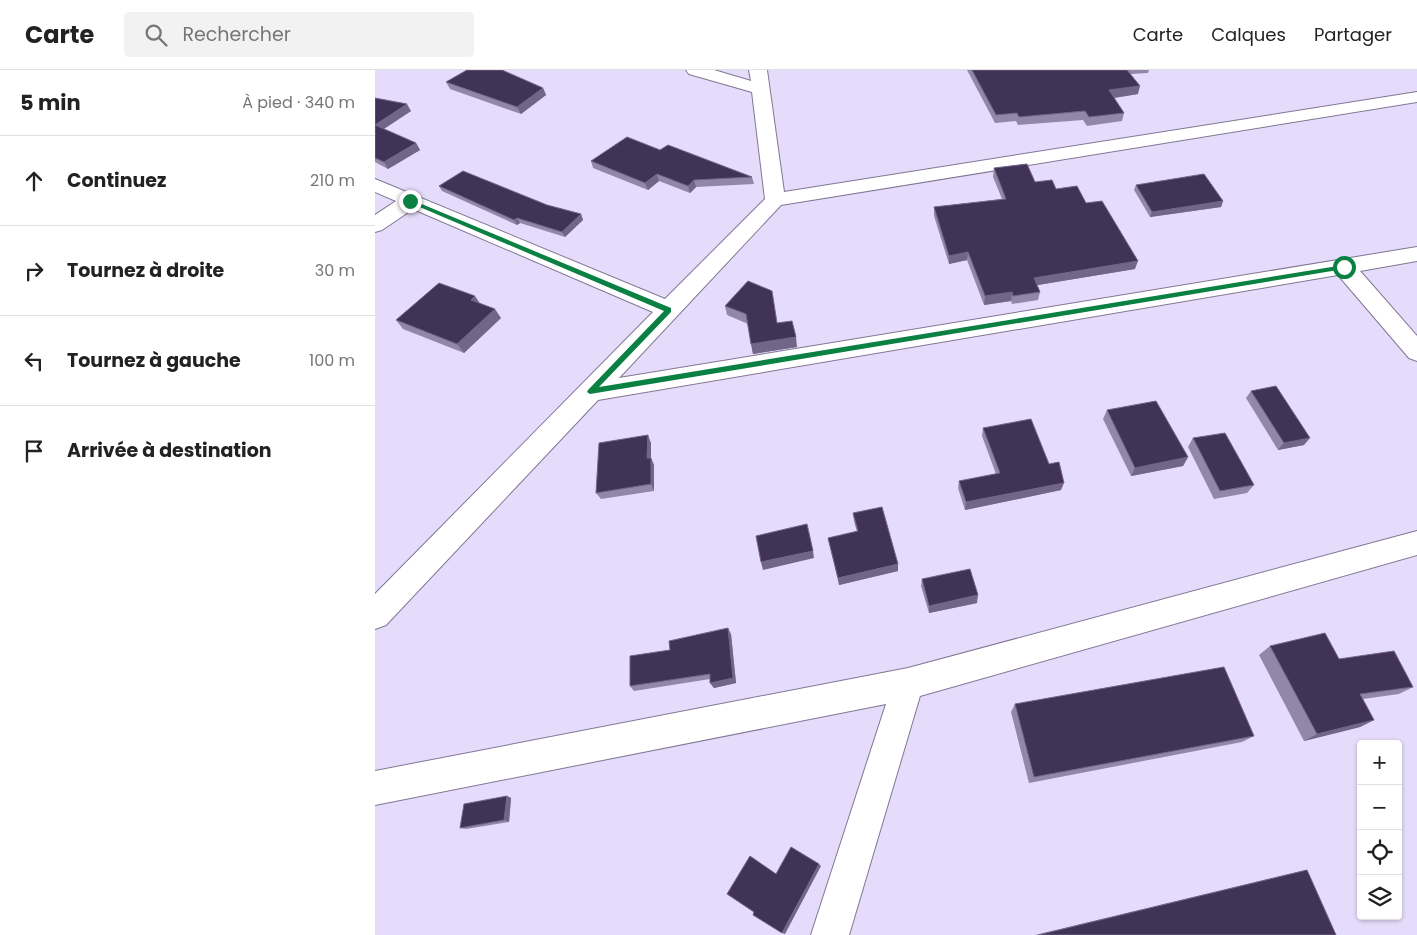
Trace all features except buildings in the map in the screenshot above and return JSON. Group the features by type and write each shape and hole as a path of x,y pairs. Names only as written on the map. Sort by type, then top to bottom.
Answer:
{"street":[{"path":"695,70 759,79 775,200"},
{"path":"375,615 775,200 1417,97"},
{"path":"375,185 669,310"},
{"path":"375,224 410,201"},
{"path":"590,392 1417,254"},
{"path":"1344,267 1417,352"},
{"path":"375,788 908,684 1417,542"},
{"path":"830,935 908,684"}],"route":[{"path":"410,201 669,310 590,392 1344,267"}]}
